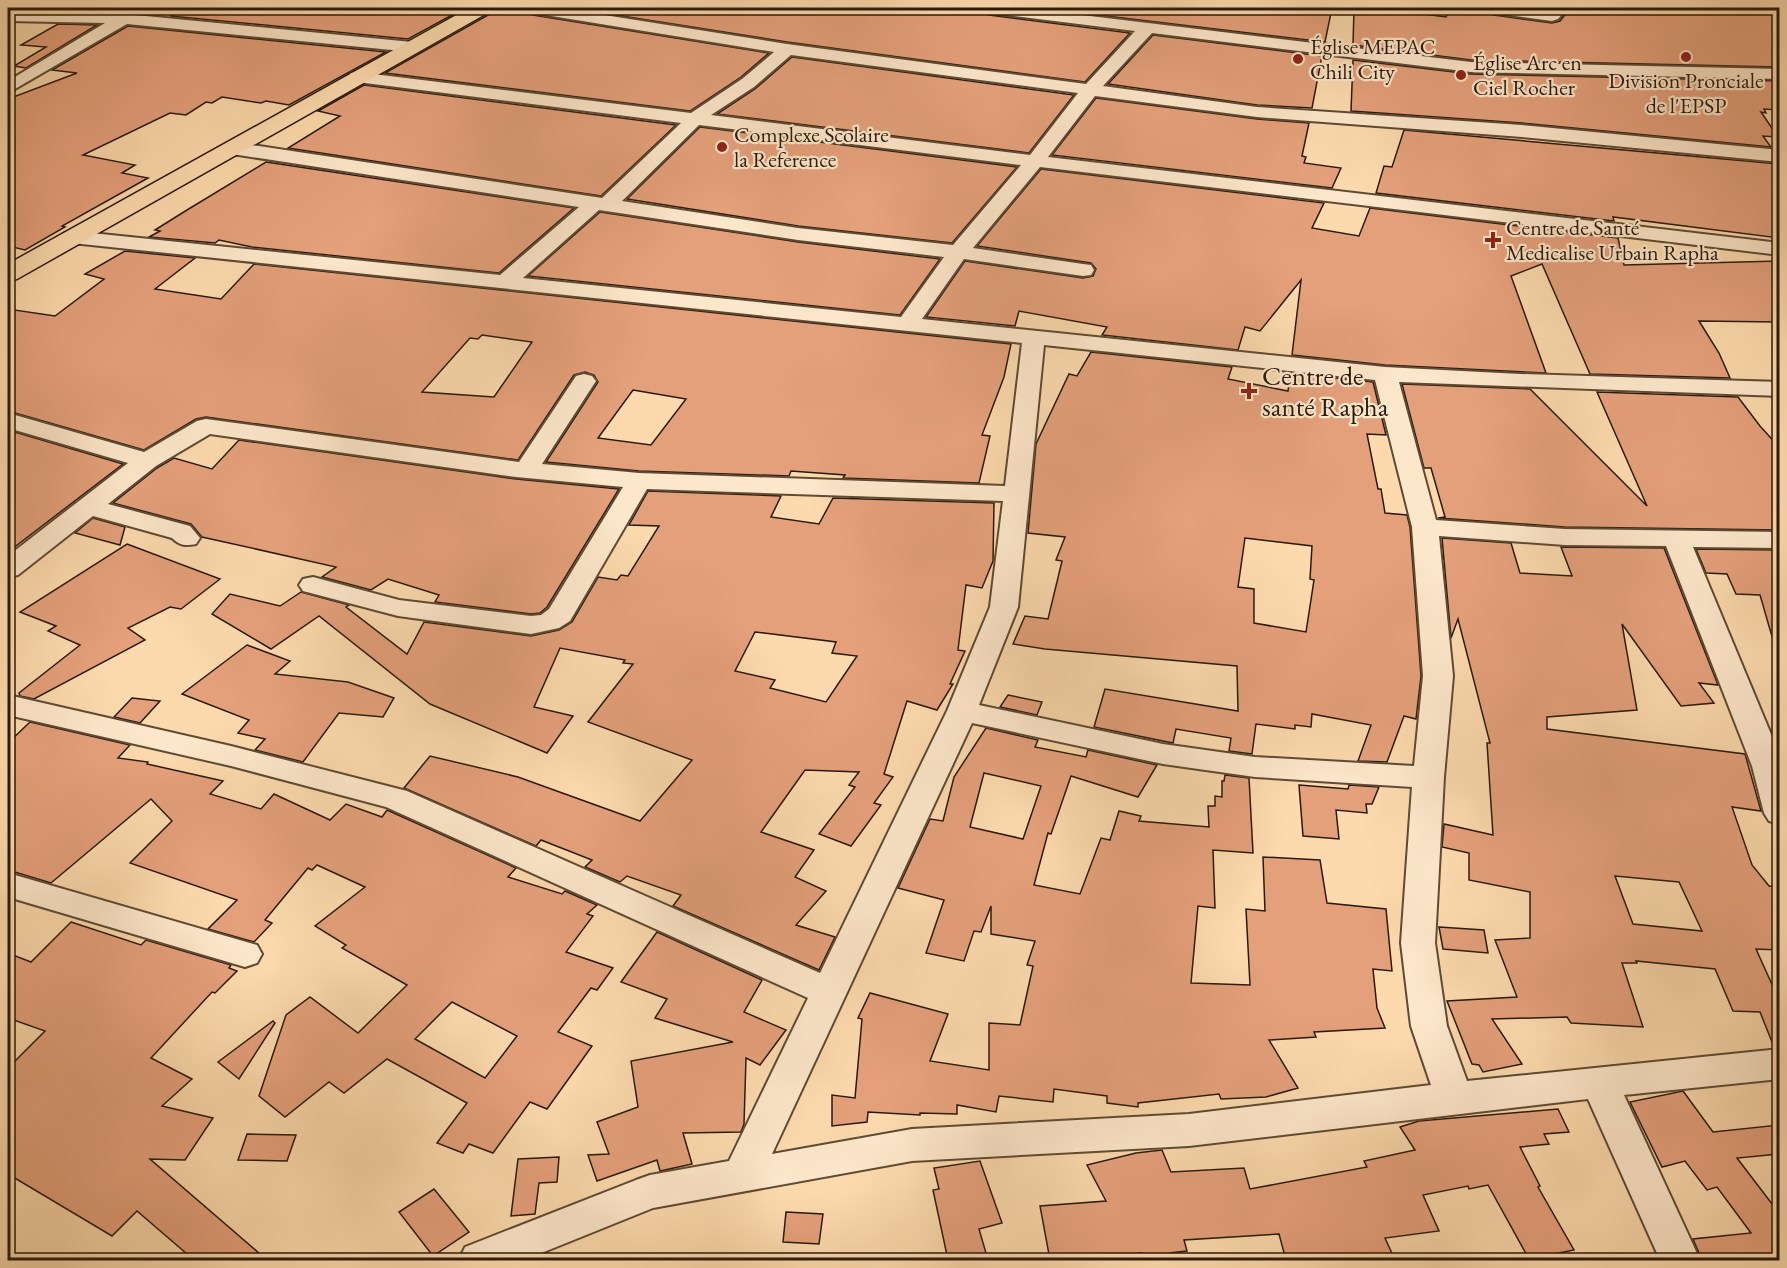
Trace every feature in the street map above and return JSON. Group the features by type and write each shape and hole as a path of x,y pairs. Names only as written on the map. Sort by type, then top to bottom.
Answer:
{"highway":[{"path":"8,274 482,8"}],"street":[{"path":"8,88 144,8"},
{"path":"534,8 787,49 1290,116 1500,129 1779,156"},
{"path":"989,8 1471,67 1779,74"},
{"path":"1494,8 1552,16 1560,8"},
{"path":"907,324 958,252 1035,161 1089,91 1157,28 1178,15"},
{"path":"8,16 125,19 412,47"},
{"path":"506,282 675,140 695,118 748,83 787,49"},
{"path":"357,77 1035,161 1779,249"},
{"path":"232,148 798,234 958,252 1083,270"},
{"path":"72,237 1385,374 1520,381 1779,389"},
{"path":"742,1175 962,711 1004,607 1035,337"},
{"path":"1385,374 1425,527 1438,676 1428,777 1418,943 1429,1026 1454,1098"},
{"path":"526,470 584,381"},
{"path":"8,420 147,461"},
{"path":"8,568 147,461 201,428 214,426 526,470 639,481 1016,494"},
{"path":"313,585 398,609 531,625 549,622 560,615 639,481"},
{"path":"87,506 181,532 187,538"},
{"path":"1425,527 1565,537 1779,540"},
{"path":"1676,539 1768,766 1779,813"},
{"path":"8,705 231,756 396,799 828,992"},
{"path":"962,711 1163,753 1255,767 1428,777"},
{"path":"8,885 245,954"},
{"path":"479,1260 650,1192 912,1145 1189,1130 1454,1098 1779,1064"},
{"path":"1600,1083 1680,1260"}],"building":[{"path":"243,8 324,8 355,13 365,8 465,8 408,39 170,16 190,9 220,13 227,9 236,11"},
{"path":"493,8 523,8 533,15 769,53 741,77 690,111 385,73 490,14"},
{"path":"571,8 979,8 981,12 989,15 1130,33 1085,82 787,42"},
{"path":"1039,8 1332,8 1325,42"},
{"path":"1354,8 1401,8 1399,11 1446,17 1449,11 1473,12 1478,8 1494,15 1552,23 1560,21 1570,8 1779,8 1779,67 1471,60 1353,45"},
{"path":"58,24 97,25 26,68 14,66 46,47 21,45"},
{"path":"128,26 386,52 289,105 222,97 212,103 206,102 186,115 170,113 83,155 135,165 122,173 148,178 62,226 65,227 25,250 8,246 8,99 77,73 52,70"},
{"path":"1153,35 1322,56 1312,108 1257,105 1108,84"},
{"path":"792,57 1074,95 1029,153 717,114 755,89"},
{"path":"1353,60 1471,74 1779,81 1779,110 1764,109 1766,113 1761,112 1778,137 1763,136 1771,147 1522,123 1351,111"},
{"path":"364,85 676,125 601,196 288,148 340,116 318,111"},
{"path":"1096,98 1257,119 1309,123 1302,156 1306,157 1304,163 1341,168 1332,188 1052,155"},
{"path":"700,127 1017,167 952,243 798,226 627,199"},
{"path":"1404,130 1779,164 1779,238 1613,217 1614,221 1376,193 1384,166 1392,167"},
{"path":"266,162 574,208 499,273 252,247 219,240 215,243 149,237 160,231 155,230"},
{"path":"1041,169 1324,203 1312,228 1359,236 1370,208 1618,238 1624,265 1779,261 1779,322 1699,321 1719,353 1730,378 1590,374 1542,264 1511,276 1546,373 1385,365 1292,355 1301,280 1260,331 1245,327 1238,350 1102,335 1107,327 1019,311 1015,326 926,317 965,261 1083,278 1093,276 1096,269 1091,263 977,246"},
{"path":"600,212 798,242 940,259 900,315 528,276"},
{"path":"125,251 195,258 155,289 221,299 254,264 1011,344 1004,377 982,435 990,436 979,483 843,478 845,475 791,471 789,476 639,471 546,462 598,382 594,375 585,372 574,375 518,460 206,417 196,419 144,450 8,411 8,309 55,316 104,279 85,274","holes":["482,335 532,342 494,397 422,392 470,338 478,339","633,390 686,399 651,445 598,438"]},
{"path":"1091,352 1232,367 1228,379 1288,391 1290,373 1373,382 1386,435 1367,434 1385,513 1407,515 1410,527 1421,676 1416,719 1404,716 1387,762 1358,761 1371,725 1312,714 1311,727 1295,725 1295,729 1256,724 1252,754 1229,751 1231,738 1176,729 1173,743 1094,727 1105,689 1238,711 1237,666 1045,649 1013,644 1025,616 1048,619 1062,561 1056,560 1065,537 1028,533 1036,444 1069,374 1077,376","holes":["1245,538 1312,546 1310,579 1314,580 1306,632 1254,623 1254,589 1238,587"]},
{"path":"1402,384 1530,389 1647,506 1597,392 1738,397 1779,447 1779,530 1565,527 1438,518 1445,517 1431,468 1424,468"},
{"path":"8,430 123,464 8,552"},
{"path":"239,440 516,479 619,489 547,607 540,613 531,614 435,602 439,595 388,579 371,590 322,577 336,567 202,537 191,524 113,503 157,468 174,458 212,469"},
{"path":"648,491 781,496 771,517 819,524 833,498 994,503 993,561 982,588 966,585 958,650 965,651 950,684 953,684 937,710 907,701 884,774 893,777 874,803 881,805 851,846 819,834 855,787 849,785 859,772 805,770 761,832 814,850 795,877 826,891 796,925 835,937 819,970 673,906 681,895 627,876 620,882 585,867 592,860 541,840 536,846 404,788 430,756 518,777 640,821 692,760 588,722 633,664 623,663 625,660 560,648 534,707 573,716 547,753 430,704 319,616 271,649 212,614 230,594 280,606 301,592 349,605 346,607 407,654 424,622 531,636 559,630 572,622 598,577 617,580 621,575 628,576 659,526 629,525","holes":["755,632 836,642 832,653 857,656 826,702 770,688 775,680 735,671"]},
{"path":"93,518 125,527 120,545 75,533"},
{"path":"1442,538 1511,543 1520,573 1572,576 1561,547 1664,548 1718,685 1699,683 1714,703 1681,706 1622,624 1637,710 1547,717 1547,729 1745,754 1761,811 1732,807 1752,865 1769,886 1779,887 1779,950 1756,949 1779,1000 1779,1047 1774,1047 1760,1012 1733,1011 1715,969 1636,961 1637,963 1622,963 1643,1027 1571,1023 1567,1017 1492,1019 1522,1064 1483,1072 1479,1065 1472,1064 1447,1001 1517,997 1495,940 1530,938 1530,892 1469,880 1469,853 1442,847 1444,824 1493,835 1487,743 1490,743 1458,619 1451,638","holes":["1615,876 1679,882 1702,931 1633,924"]},
{"path":"127,544 220,579 181,609 170,607 128,628 145,640 34,699 20,696 19,693 80,645 48,631 56,626 20,612"},
{"path":"1696,549 1779,550 1779,639 1773,640 1760,595 1736,594 1727,574 1706,573"},
{"path":"247,645 290,661 275,674 348,682 394,698 383,717 339,713 303,762 255,750 265,739 238,733 249,720 182,694"},
{"path":"1008,695 1042,702 1037,715 1000,707"},
{"path":"132,698 160,701 140,723 114,717"},
{"path":"30,722 130,745 118,758 148,762 147,764 223,781 210,794 261,809 274,794 330,820 346,804 382,817 387,810 516,868 508,877 562,894 565,891 597,905 587,914 593,916 566,952 613,968 597,990 591,988 558,1032 592,1046 547,1109 530,1102 493,1153 469,1144 463,1153 437,1143 467,1103 387,1059 344,1093 329,1082 285,1117 259,1096 286,1015 310,997 358,1033 407,985 342,948 346,945 315,926 365,887 317,865 312,870 308,868 265,920 272,923 254,942 208,929 237,900 130,863 172,821 151,799 51,883 8,870 8,743","holes":["452,1002 517,1036 485,1078 415,1039"]},
{"path":"986,728 1038,740 1035,747 1086,757 1088,750 1157,765 1138,797 1071,776 1051,834 1048,833 1034,885 1080,894 1101,838 1110,840 1119,811 1141,816 1139,821 1209,827 1208,806 1215,806 1215,796 1222,797 1222,781 1225,775 1249,778 1253,853 1213,850 1215,908 1198,906 1191,983 1250,985 1246,909 1265,911 1263,857 1320,860 1327,903 1386,909 1392,971 1373,969 1377,1008 1385,1028 1314,1032 1316,1037 1269,1040 1298,1088 1266,1097 1221,1099 1219,1094 1138,1103 1138,1107 1107,1103 1107,1096 1054,1089 1053,1102 999,1096 996,1112 957,1105 957,1114 920,1113 920,1115 868,1112 867,1122 832,1126 832,1095 855,1098 862,1019 858,1018 870,993 948,1014 930,1061 989,1070 989,1023 1020,1025 1033,966 1027,965 1035,941 991,934 991,906 981,932 974,931 964,961 926,953 944,900 898,888 930,819 943,821 954,777","holes":["984,773 1041,786 1023,839 970,827"]},
{"path":"1299,785 1348,789 1349,785 1379,787 1372,804 1366,804 1367,813 1336,810 1339,839 1303,836"},
{"path":"71,922 141,945 146,940 231,965 229,968 237,971 215,993 212,992 151,1058 192,1079 162,1106 213,1118 185,1160 150,1159 267,1260 194,1260 137,1211 112,1236 8,1174 8,1068 45,1031 8,1018 8,953 31,962"},
{"path":"1439,927 1484,930 1488,953 1443,949"},
{"path":"657,932 762,980 744,1012 786,1030 760,1065 746,1058 744,1124 741,1132 683,1133 692,1164 660,1171 657,1160 597,1181 588,1155 609,1154 597,1122 638,1107 631,1061 733,1042 655,1018 667,999 621,982"},
{"path":"273,1021 275,1023 239,1079 218,1062"},
{"path":"1683,1091 1713,1132 1779,1125 1779,1154 1737,1158 1779,1213 1779,1260 1702,1260 1693,1239 1751,1233 1717,1187 1707,1190 1685,1161 1662,1167 1630,1102"},
{"path":"1558,1109 1569,1132 1544,1134 1549,1144 1520,1147 1540,1186 1538,1187 1574,1250 1529,1259 1488,1185 1469,1189 1468,1186 1423,1195 1439,1231 1385,1238 1395,1260 1286,1260 1279,1234 1184,1240 1187,1251 1170,1253 1172,1259 1143,1260 1142,1253 1088,1258 1089,1260 1050,1260 1040,1206 1106,1201 1087,1165 1136,1153 1162,1150 1171,1172 1244,1168 1250,1189 1367,1167 1364,1161 1415,1150 1400,1127 1419,1121"},
{"path":"247,1134 296,1135 287,1161 238,1160"},
{"path":"559,1157 557,1182 539,1183 535,1214 511,1216 518,1159"},
{"path":"980,1161 1002,1223 979,1229 988,1260 948,1260 933,1190 939,1189 934,1168"},
{"path":"434,1189 469,1232 433,1256 399,1212"},
{"path":"786,1212 823,1214 819,1244 783,1242"}],"place":[{"name":"Division Pronciale de l'EPSP","path":"1686,57"},
{"name":"Église MEPAC Chili City","path":"1298,59"},
{"name":"Église Arc en Ciel Rocher","path":"1461,75"},
{"name":"Complexe Scolaire la Reference","path":"722,147"},
{"name":"Centre de Santé Medicalise Urbain Rapha","path":"1493,240"},
{"name":"Centre de santé Rapha","path":"1249,391"}]}
